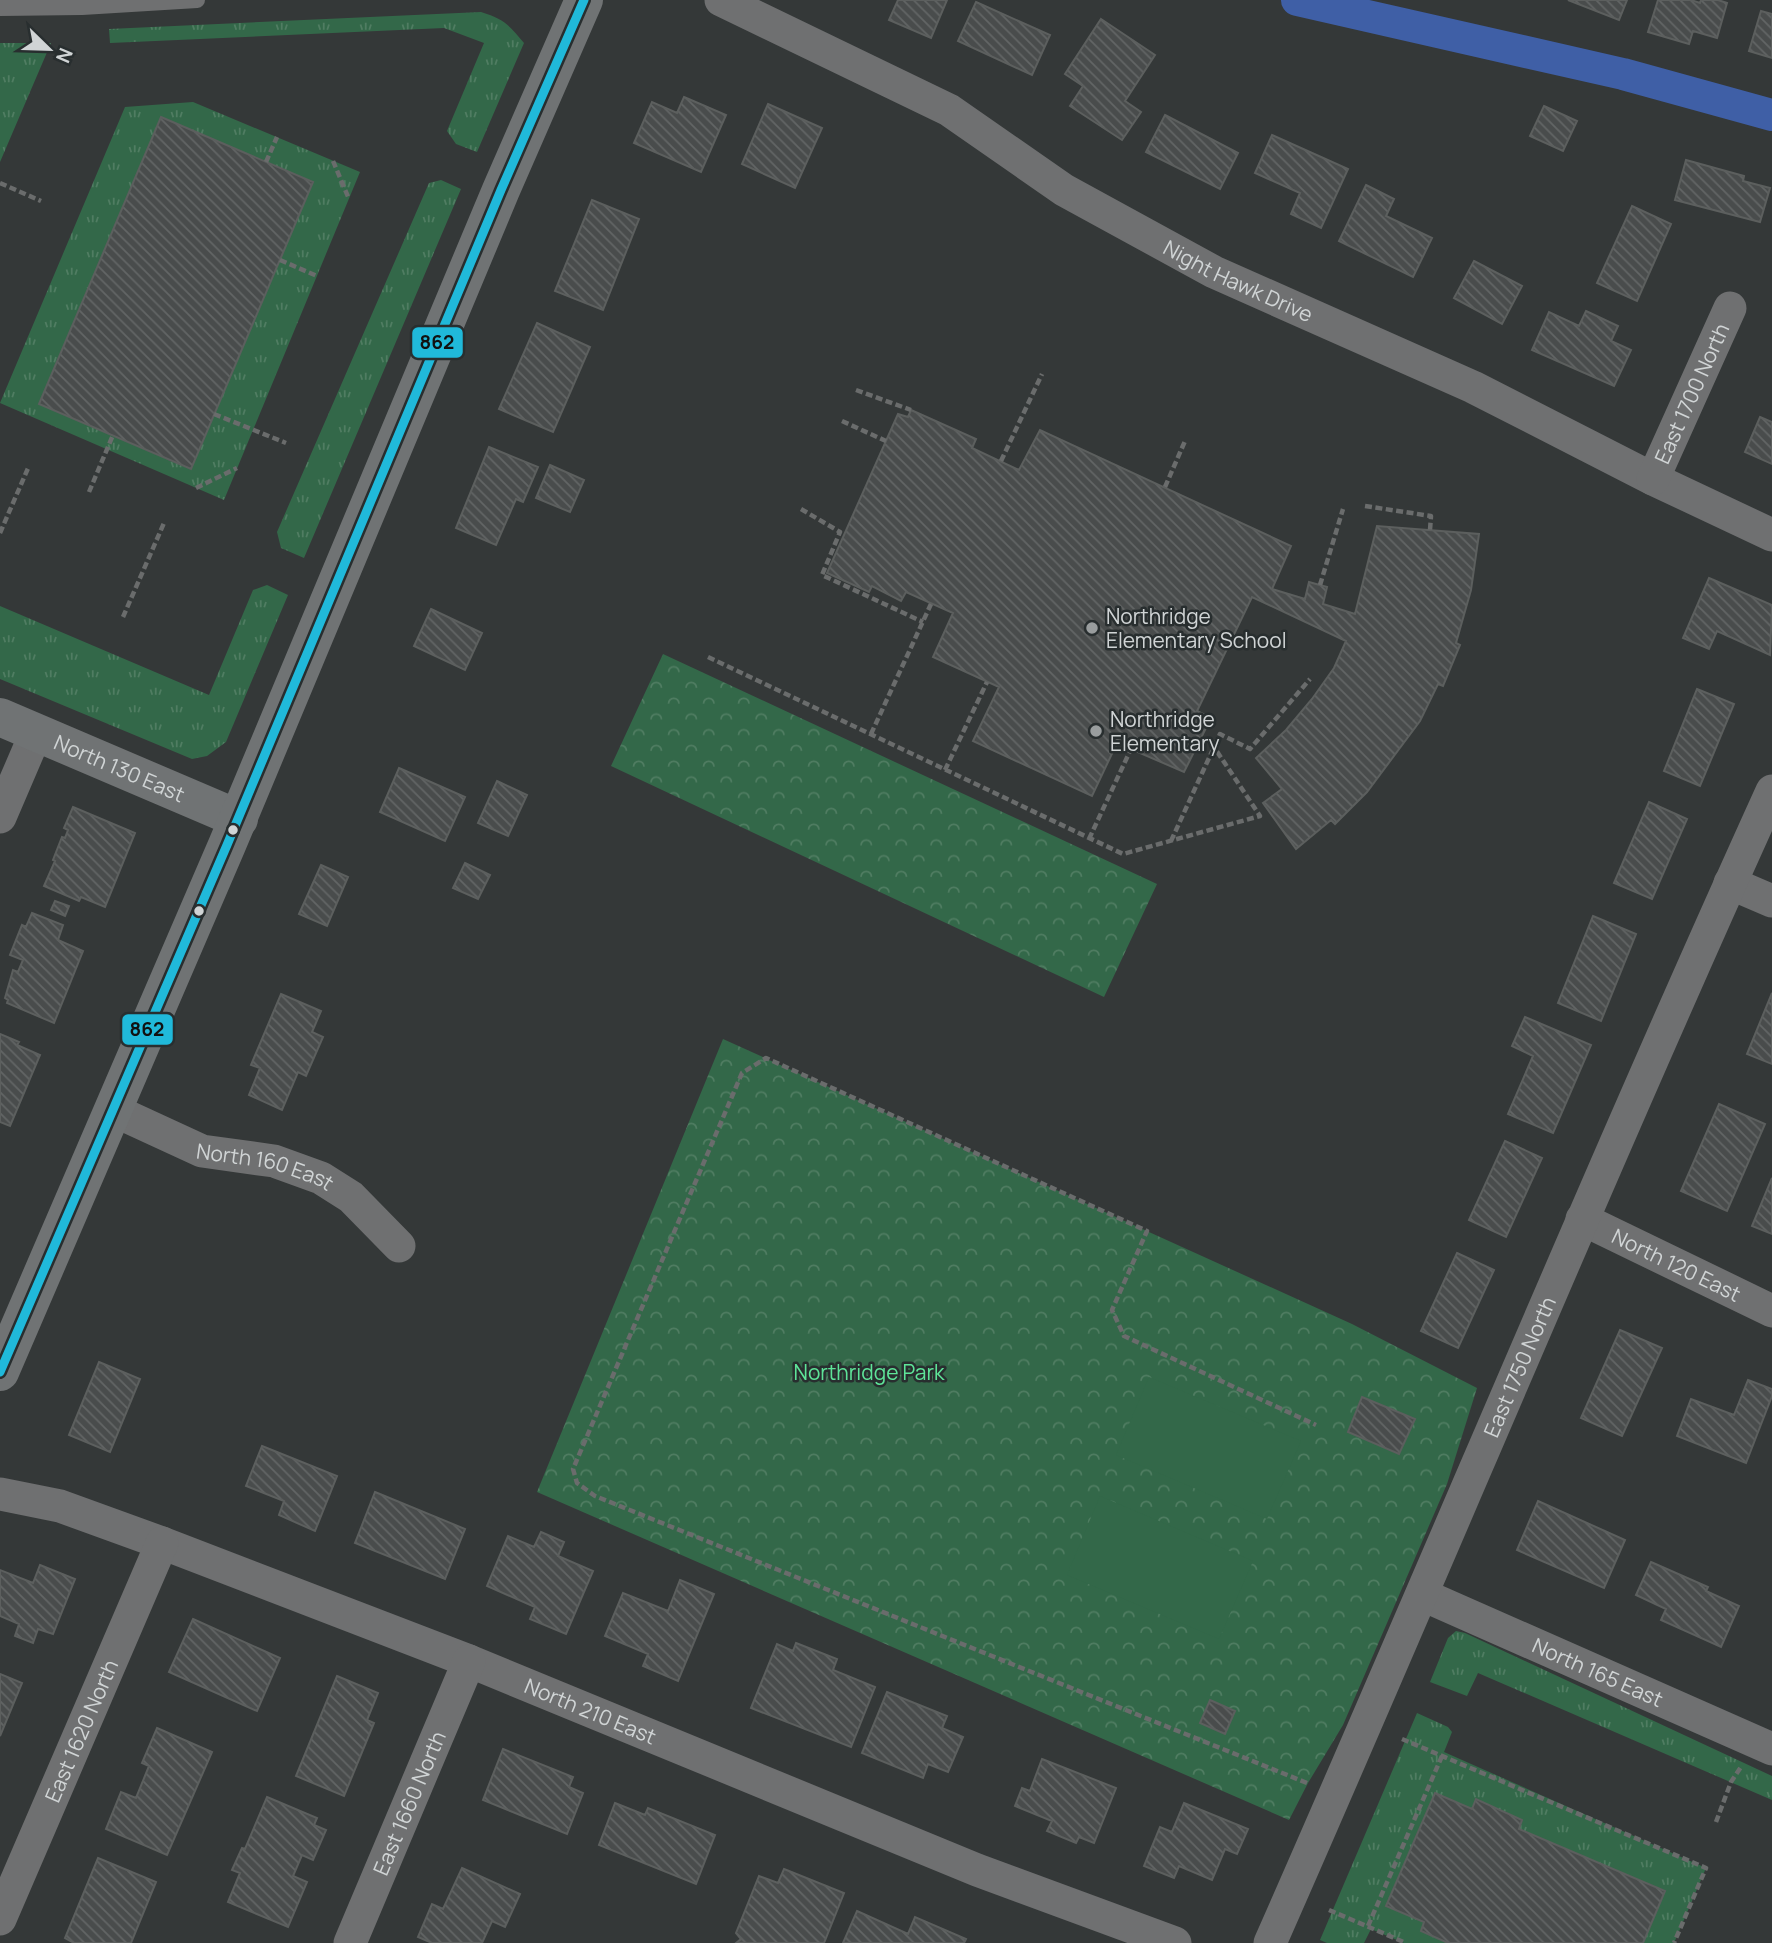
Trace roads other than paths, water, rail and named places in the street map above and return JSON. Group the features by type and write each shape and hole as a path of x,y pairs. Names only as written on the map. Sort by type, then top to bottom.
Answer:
{"main road":[{"path":"0,1371 239,819 578,1"},
{"name":"North 130 East","path":"0,717 239,819"}],"street":[{"name":"Night Hawk Drive","path":"721,0 949,110 1064,190 1214,272 1474,387 1653,479 1772,535"},
{"name":"East 1700 North","path":"1653,479 1730,308"},
{"path":"0,817 36,733"},
{"name":"East 1750 North","path":"1270,1943 1423,1595 1582,1219 1772,791"},
{"path":"1730,883 1772,901"},
{"name":"North 160 East","path":"113,1110 202,1151 274,1161 321,1178 351,1197 399,1246"},
{"name":"North 120 East","path":"1582,1219 1772,1311"},
{"name":"North 210 East","path":"0,1494 60,1506 162,1543 469,1661 977,1870 1175,1943"},
{"name":"East 1620 North","path":"0,1919 162,1543"},
{"name":"North 165 East","path":"1423,1595 1758,1756"},
{"name":"East 1660 North","path":"350,1943 469,1661"}],"lane":[{"path":"0,8 82,7 197,0"}],"waterway":[{"path":"1297,0 1623,74 1772,115"}],"place":[{"name":"Northridge Elementary School","path":"1092,628"},
{"name":"Northridge Elementary","path":"1096,731"}],"park label":[{"name":"Northridge Park","path":"869,1372"}]}
